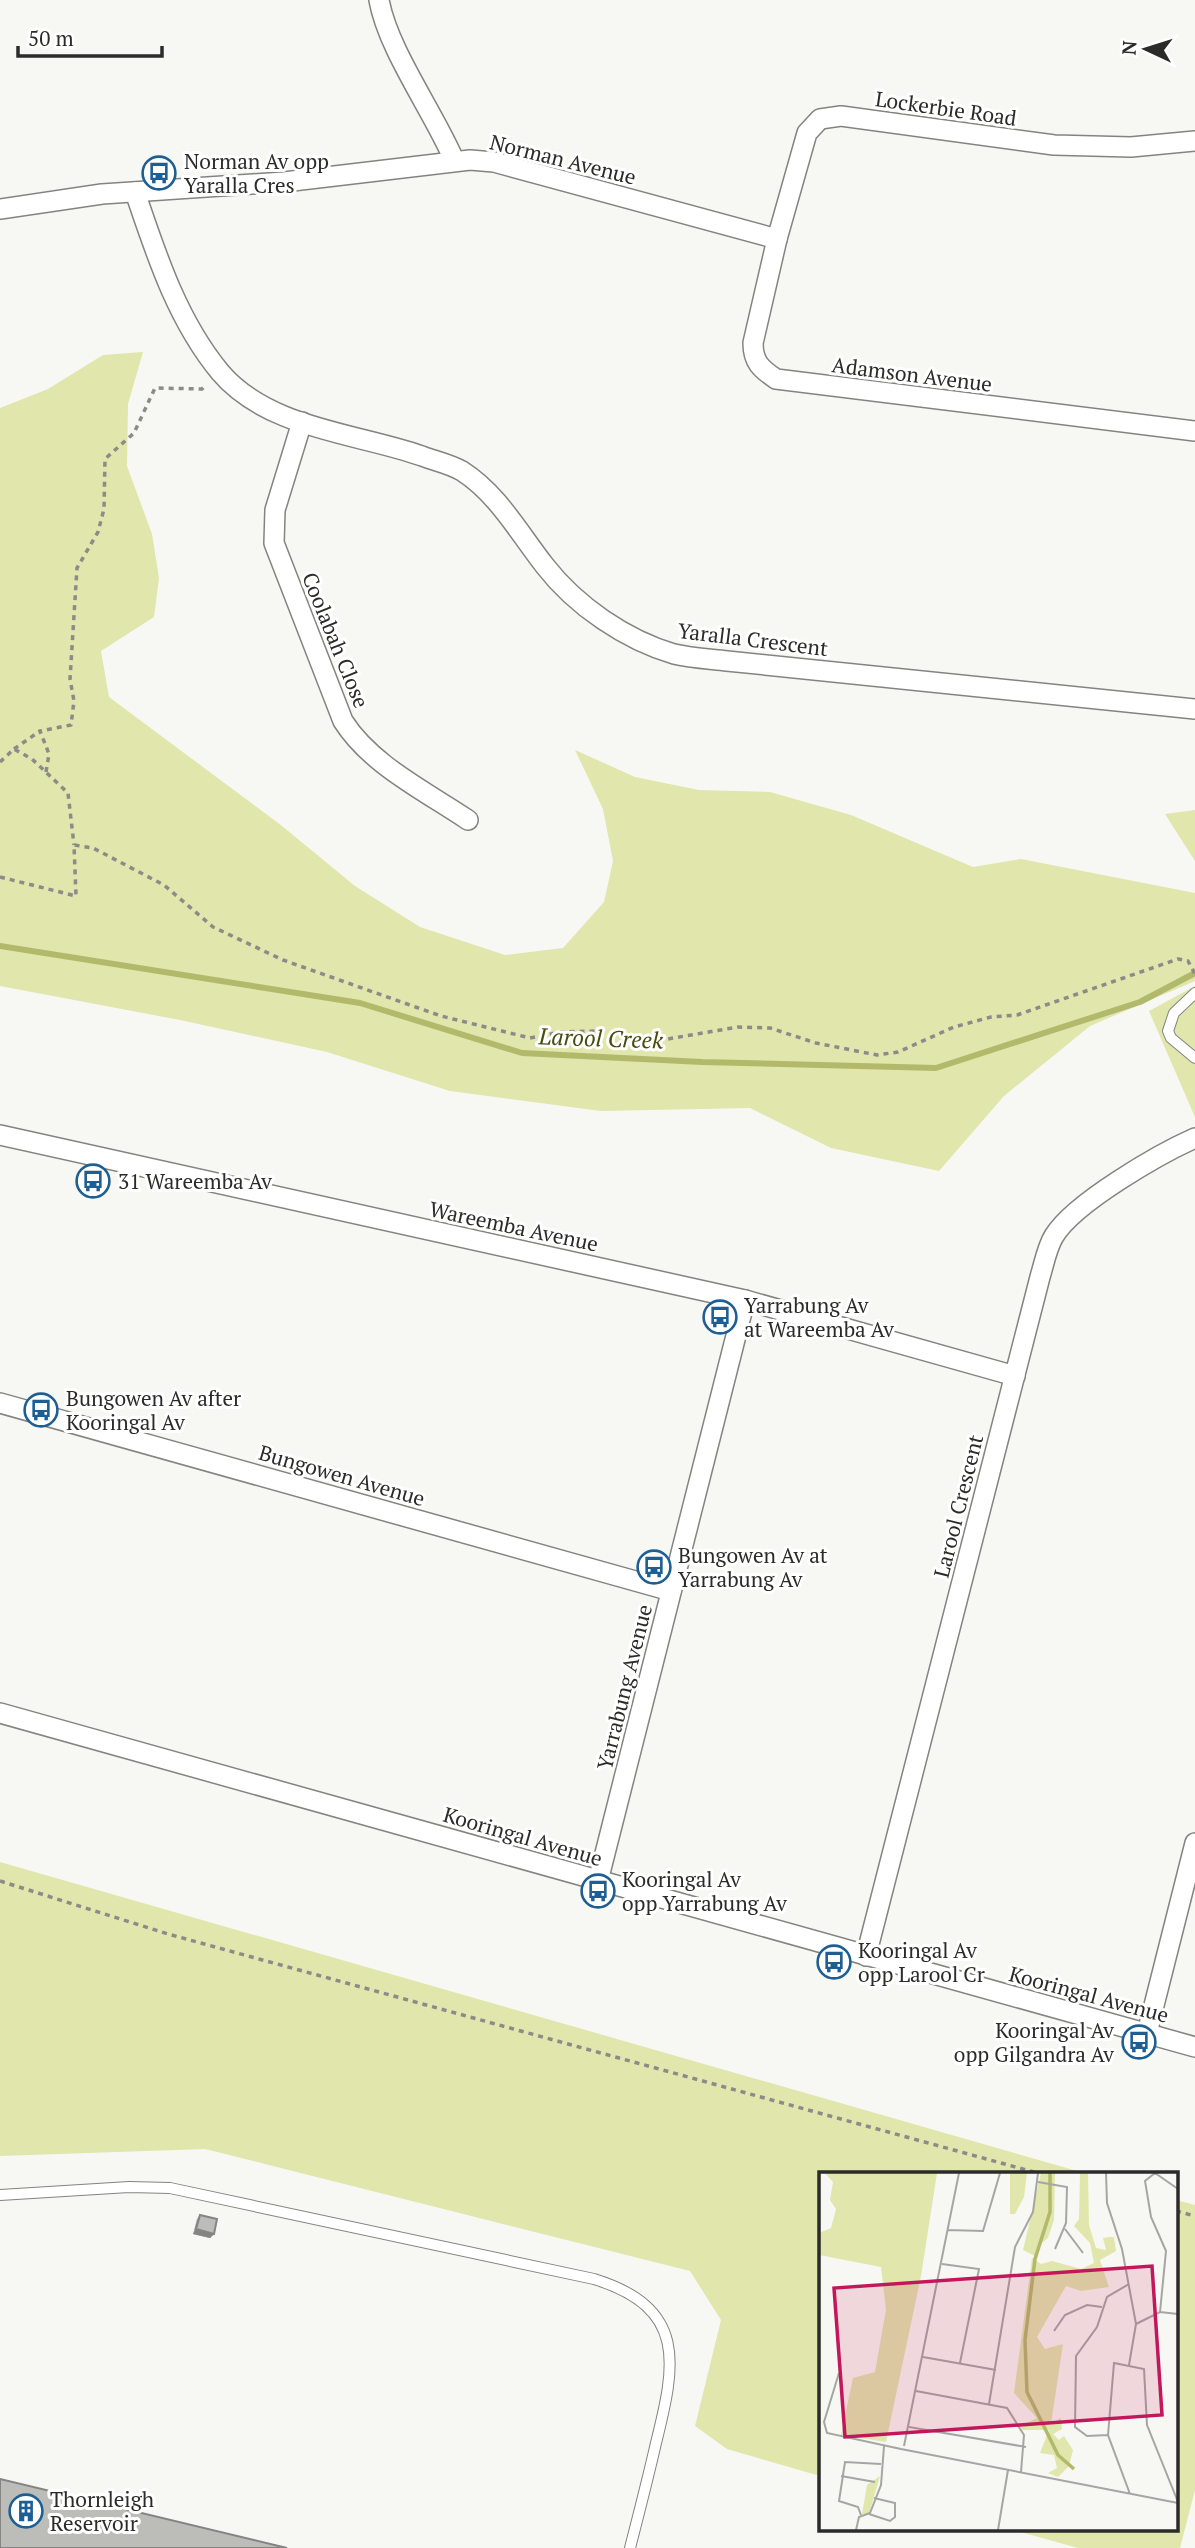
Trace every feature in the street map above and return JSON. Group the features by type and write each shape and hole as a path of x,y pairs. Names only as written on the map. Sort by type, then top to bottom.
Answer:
{"street":[{"path":"379,0 404,62 439,125 454,159"},
{"name":"Lockerbie Road","path":"776,239 807,133 820,119 841,116 1055,145 1131,146 1195,141"},
{"name":"Norman Avenue","path":"0,209 135,192 284,182 454,159 494,162 776,239"},
{"name":"Yaralla Crescent","path":"135,192 160,268 176,302 221,373 259,404 302,422 404,450 460,470 486,489 547,568 575,597 640,641 676,654 1195,709"},
{"name":"Adamson Avenue","path":"776,239 753,344 753,357 762,369 776,379 1195,431"},
{"name":"Coolabah Close","path":"302,422 275,510 274,543 343,721 357,742 377,759 468,820"},
{"name":"Wareemba Avenue","path":"0,1135 745,1300 1015,1376"},
{"name":"Larool Crescent","path":"866,1956 1053,1236 1076,1211 1149,1163 1195,1138"},
{"name":"Yarrabung Avenue","path":"598,1881 745,1300"},
{"name":"Bungowen Avenue","path":"0,1403 671,1591"},
{"name":"Kooringal Avenue","path":"0,1713 1195,2047"},
{"path":"1147,2033 1195,1843"}],"lane":[{"path":"1195,993 1174,1013 1168,1031 1171,1038 1195,1058"},
{"path":"0,2195 130,2187 170,2188 594,2278 626,2290 641,2300 663,2330 671,2359 666,2403 630,2548"}],"path":[{"path":"0,762 13,749 40,731 71,724 74,701 71,668 77,568 98,532 104,509 105,459 134,433 155,388 202,389 221,373"},
{"path":"40,731 48,754 46,772"},
{"path":"0,877 76,896 75,845 68,793 32,759 13,749"},
{"path":"75,845 93,848 164,885 213,927 283,960 441,1016 530,1038 561,1031 595,1031 650,1042 749,1027 770,1028 816,1043 877,1055 898,1052 954,1027 991,1017 1017,1015 1178,959 1188,961 1195,974"},
{"path":"0,1881 168,1934 1034,2172"},
{"path":"1178,2212 1195,2216"}],"green space":[{"path":"143,352 128,404 127,466 152,534 159,578 154,617 101,651 109,697 282,826 355,886 420,927 505,955 563,948 604,902 613,861 603,809 575,750 635,777 699,790 770,792 851,815 973,867 1021,859 1195,893 1195,981 1090,1026 1004,1096 939,1171 831,1148 750,1108 601,1111 450,1091 327,1052 180,1020 0,986 0,408 48,389 103,355"},
{"path":"1195,810 1195,861 1165,814"},
{"path":"1195,986 1195,1117 1149,1011"},
{"path":"0,1862 1081,2172 819,2172 819,2476 727,2449 695,2426 721,2320 690,2271 205,2149 0,2156"},
{"path":"1178,2201 1195,2205 1195,2490 1180,2548 1078,2548 1014,2530 1178,2530"}],"building":[{"path":"200,2215 217,2219 214,2234 196,2229"},
{"path":"0,2479 287,2548 0,2548"}],"waterway":[{"name":"Larool Creek","path":"0,946 360,1003 522,1053 702,1062 936,1068 1140,1002 1195,973"}],"place":[{"name":"Norman Av opp Yaralla Cres","path":"159,173"},
{"name":"31 Wareemba Av","path":"93,1181"},
{"name":"Yarrabung Av at Wareemba Av","path":"720,1317"},
{"name":"Bungowen Av after Kooringal Av","path":"41,1410"},
{"name":"Bungowen Av at Yarrabung Av","path":"654,1567"},
{"name":"Kooringal Av opp Yarrabung Av","path":"598,1891"},
{"name":"Kooringal Av opp Larool Cr","path":"834,1962"},
{"name":"Kooringal Av opp Gilgandra Av","path":"1139,2042"},
{"name":"Thornleigh Reservoir","path":"26,2511"}]}
